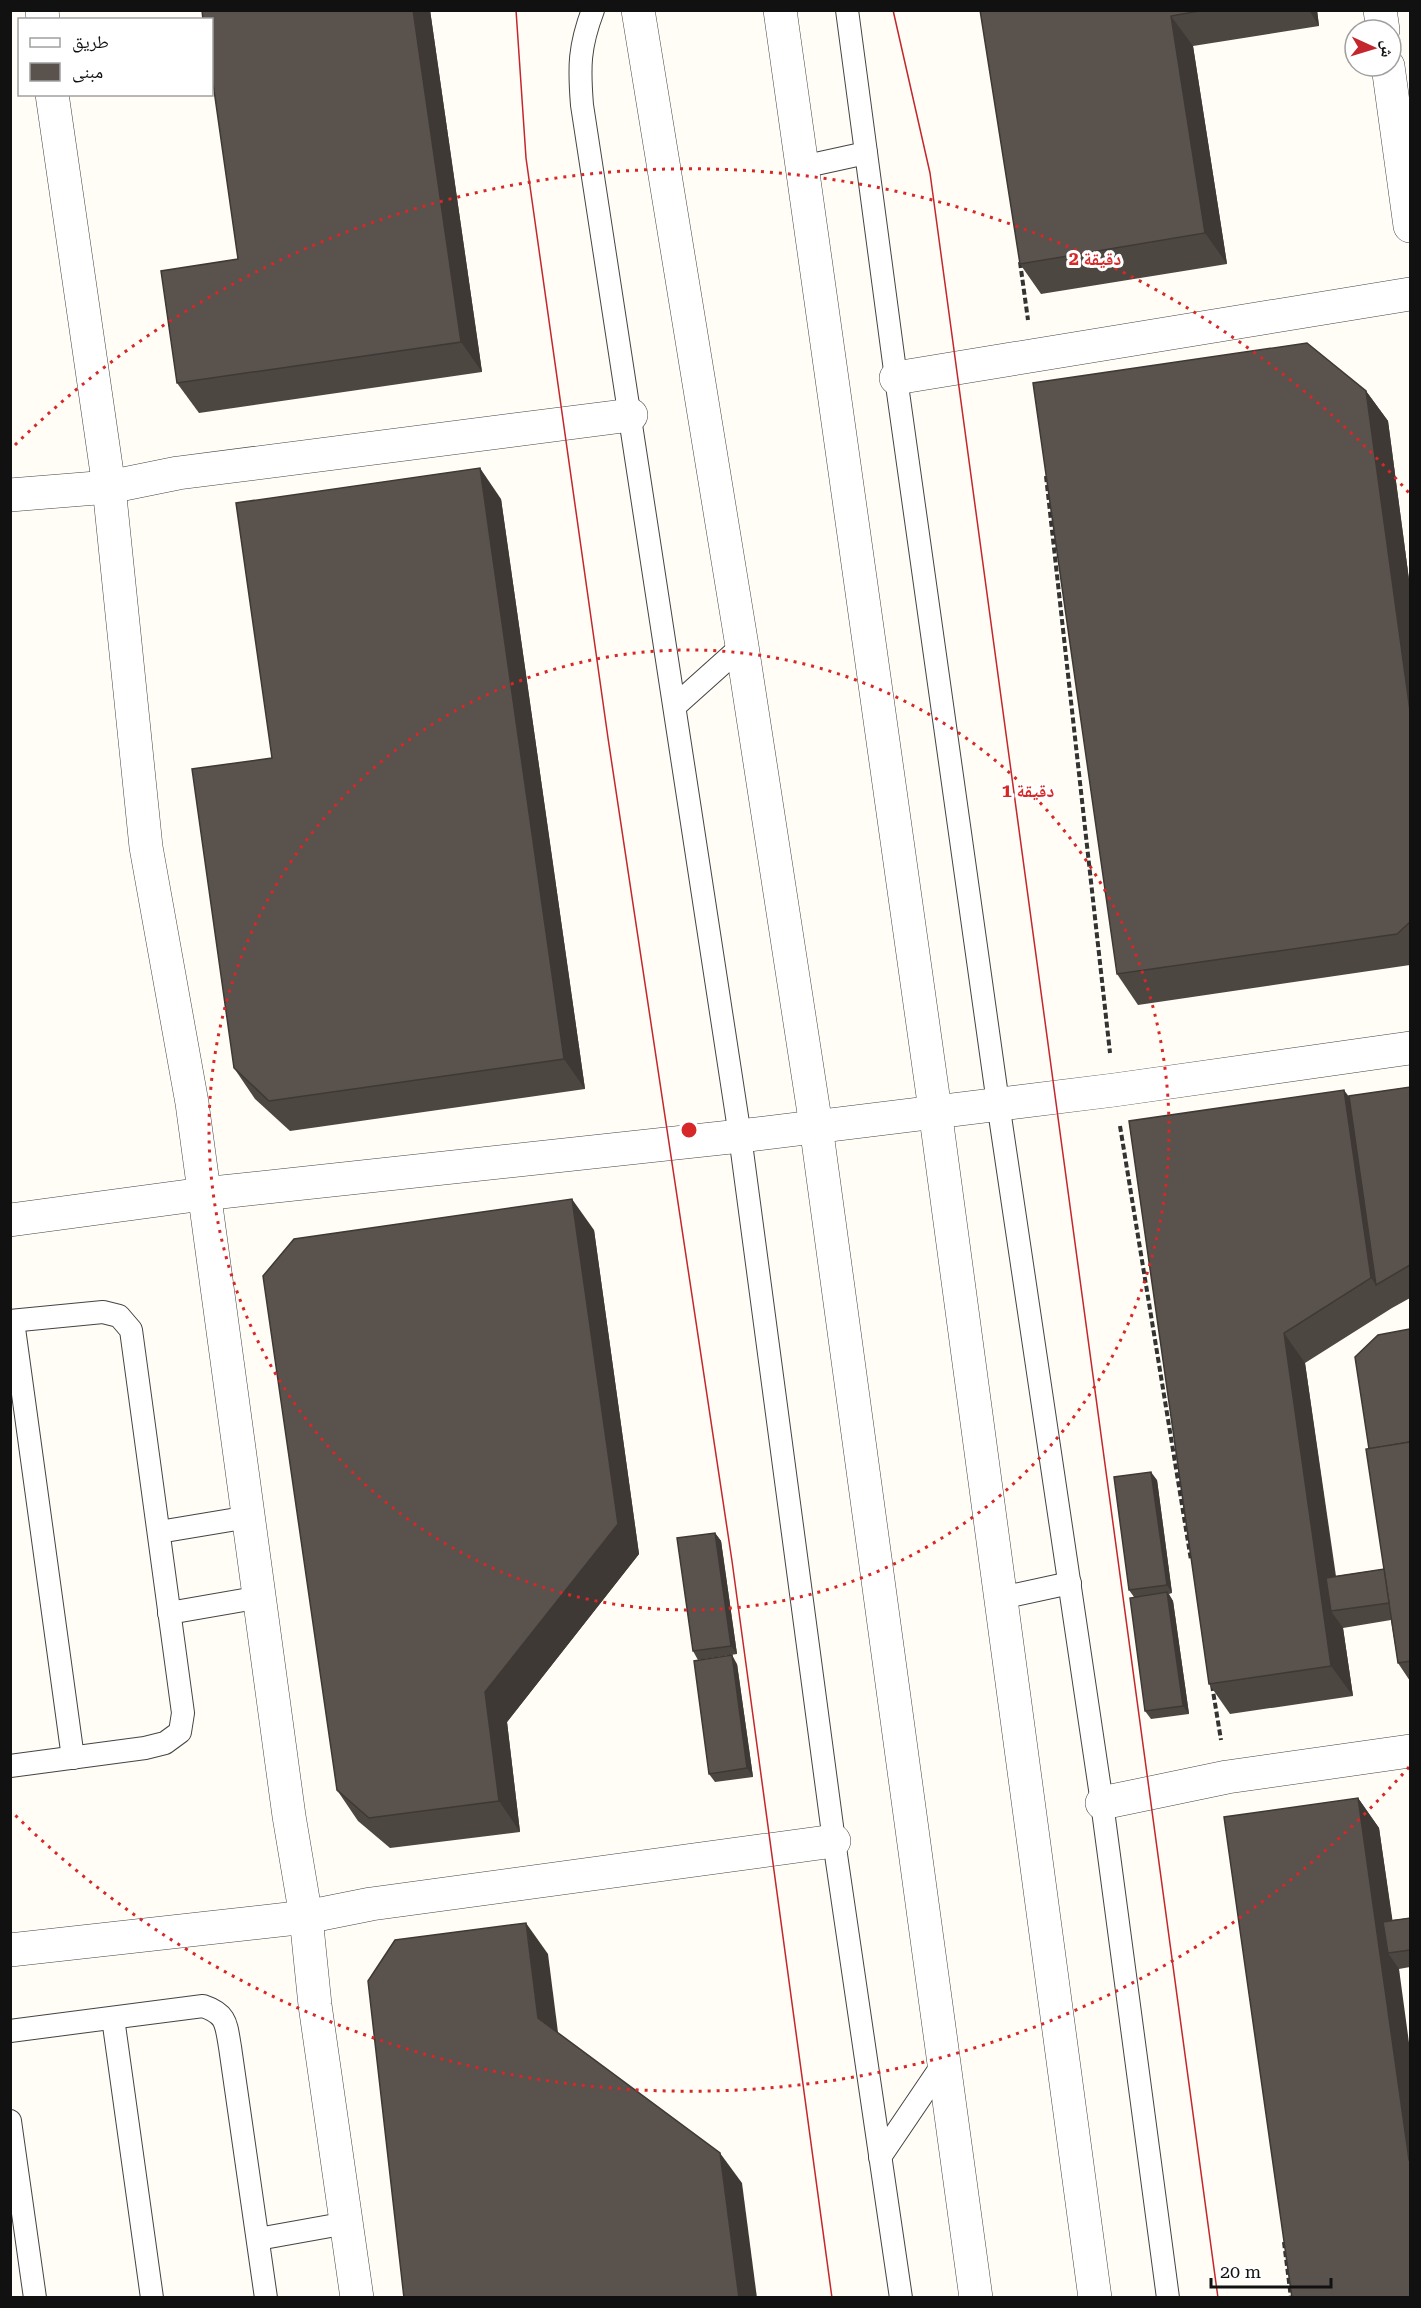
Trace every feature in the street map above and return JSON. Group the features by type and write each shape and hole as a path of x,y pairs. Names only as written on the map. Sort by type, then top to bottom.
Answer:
{"street":[{"path":"638,10 742,646 816,1126 976,2298"},
{"path":"780,10 935,1110 1095,2298"},
{"path":"1390,78 1410,226"},
{"path":"52,96 109,487 146,847 192,1103 357,2298"},
{"path":"896,378 1410,294"},
{"path":"10,495 109,487 178,472 631,415"},
{"path":"10,1220 203,1194 740,1136 935,1110 1114,1090 1410,1048"},
{"path":"1102,1803 1227,1776 1410,1751"},
{"path":"10,1950 306,1917 371,1904 834,1841"}],"lane":[{"path":"593,10 582,42 580,75 582,105 740,1136 834,1841 901,2298"},
{"path":"847,10 896,378 998,1103 1102,1803 1168,2298"},
{"path":"802,167 866,153"},
{"path":"675,706 742,646"},
{"path":"10,1766 73,1758 145,1748 165,1743 180,1732 183,1713 131,1330 119,1316 103,1311 12,1321 73,1758"},
{"path":"159,1532 249,1517"},
{"path":"1001,1598 1070,1583"},
{"path":"169,1613 261,1598"},
{"path":"10,2031 203,2007 216,2010 226,2021 266,2298"},
{"path":"113,2018 152,2298"},
{"path":"880,2157 943,2064"},
{"path":"10,2121 35,2298"},
{"path":"258,2239 347,2223"}],"path":[{"path":"1019,252 1033,355"},
{"path":"1046,474 1114,1090 1192,1567"},
{"path":"1212,1683 1227,1776"},
{"path":"1284,2238 1291,2298"}],"building":[{"path":"202,10 413,10 461,342 177,383 161,271 238,259 213,83 213,18 203,18"},
{"path":"980,10 1205,10 1171,16 1205,233 1020,264"},
{"path":"1307,343 1366,391 1410,711 1410,922 1397,934 1117,974 1033,383"},
{"path":"480,468 564,1059 269,1101 234,1068 192,769 272,758 236,503"},
{"path":"1410,1087 1410,1265 1376,1285 1349,1096"},
{"path":"1344,1090 1371,1278 1284,1333 1331,1666 1209,1684 1129,1121"},
{"path":"572,1199 618,1524 485,1692 499,1801 369,1818 337,1790 263,1276 294,1239"},
{"path":"1410,1329 1410,1442 1369,1449 1355,1357 1378,1335"},
{"path":"1410,1442 1410,1661 1398,1663 1366,1449"},
{"path":"1151,1472 1167,1585 1129,1590 1114,1477"},
{"path":"715,1533 731,1646 693,1651 677,1538"},
{"path":"1384,1569 1389,1603 1331,1611 1326,1578"},
{"path":"1167,1592 1183,1706 1145,1711 1130,1598"},
{"path":"732,1655 747,1768 709,1774 694,1661"},
{"path":"1358,1798 1410,2161 1410,2298 1292,2298 1224,1817"},
{"path":"1410,1918 1410,1950 1388,1953 1383,1922"},
{"path":"526,1923 538,2018 720,2153 739,2298 404,2298 368,1981 395,1940"}],"tram line":[{"path":"516,10 526,158 608,738 732,1561 832,2298"},
{"path":"893,10 930,173 1218,2298"}]}
